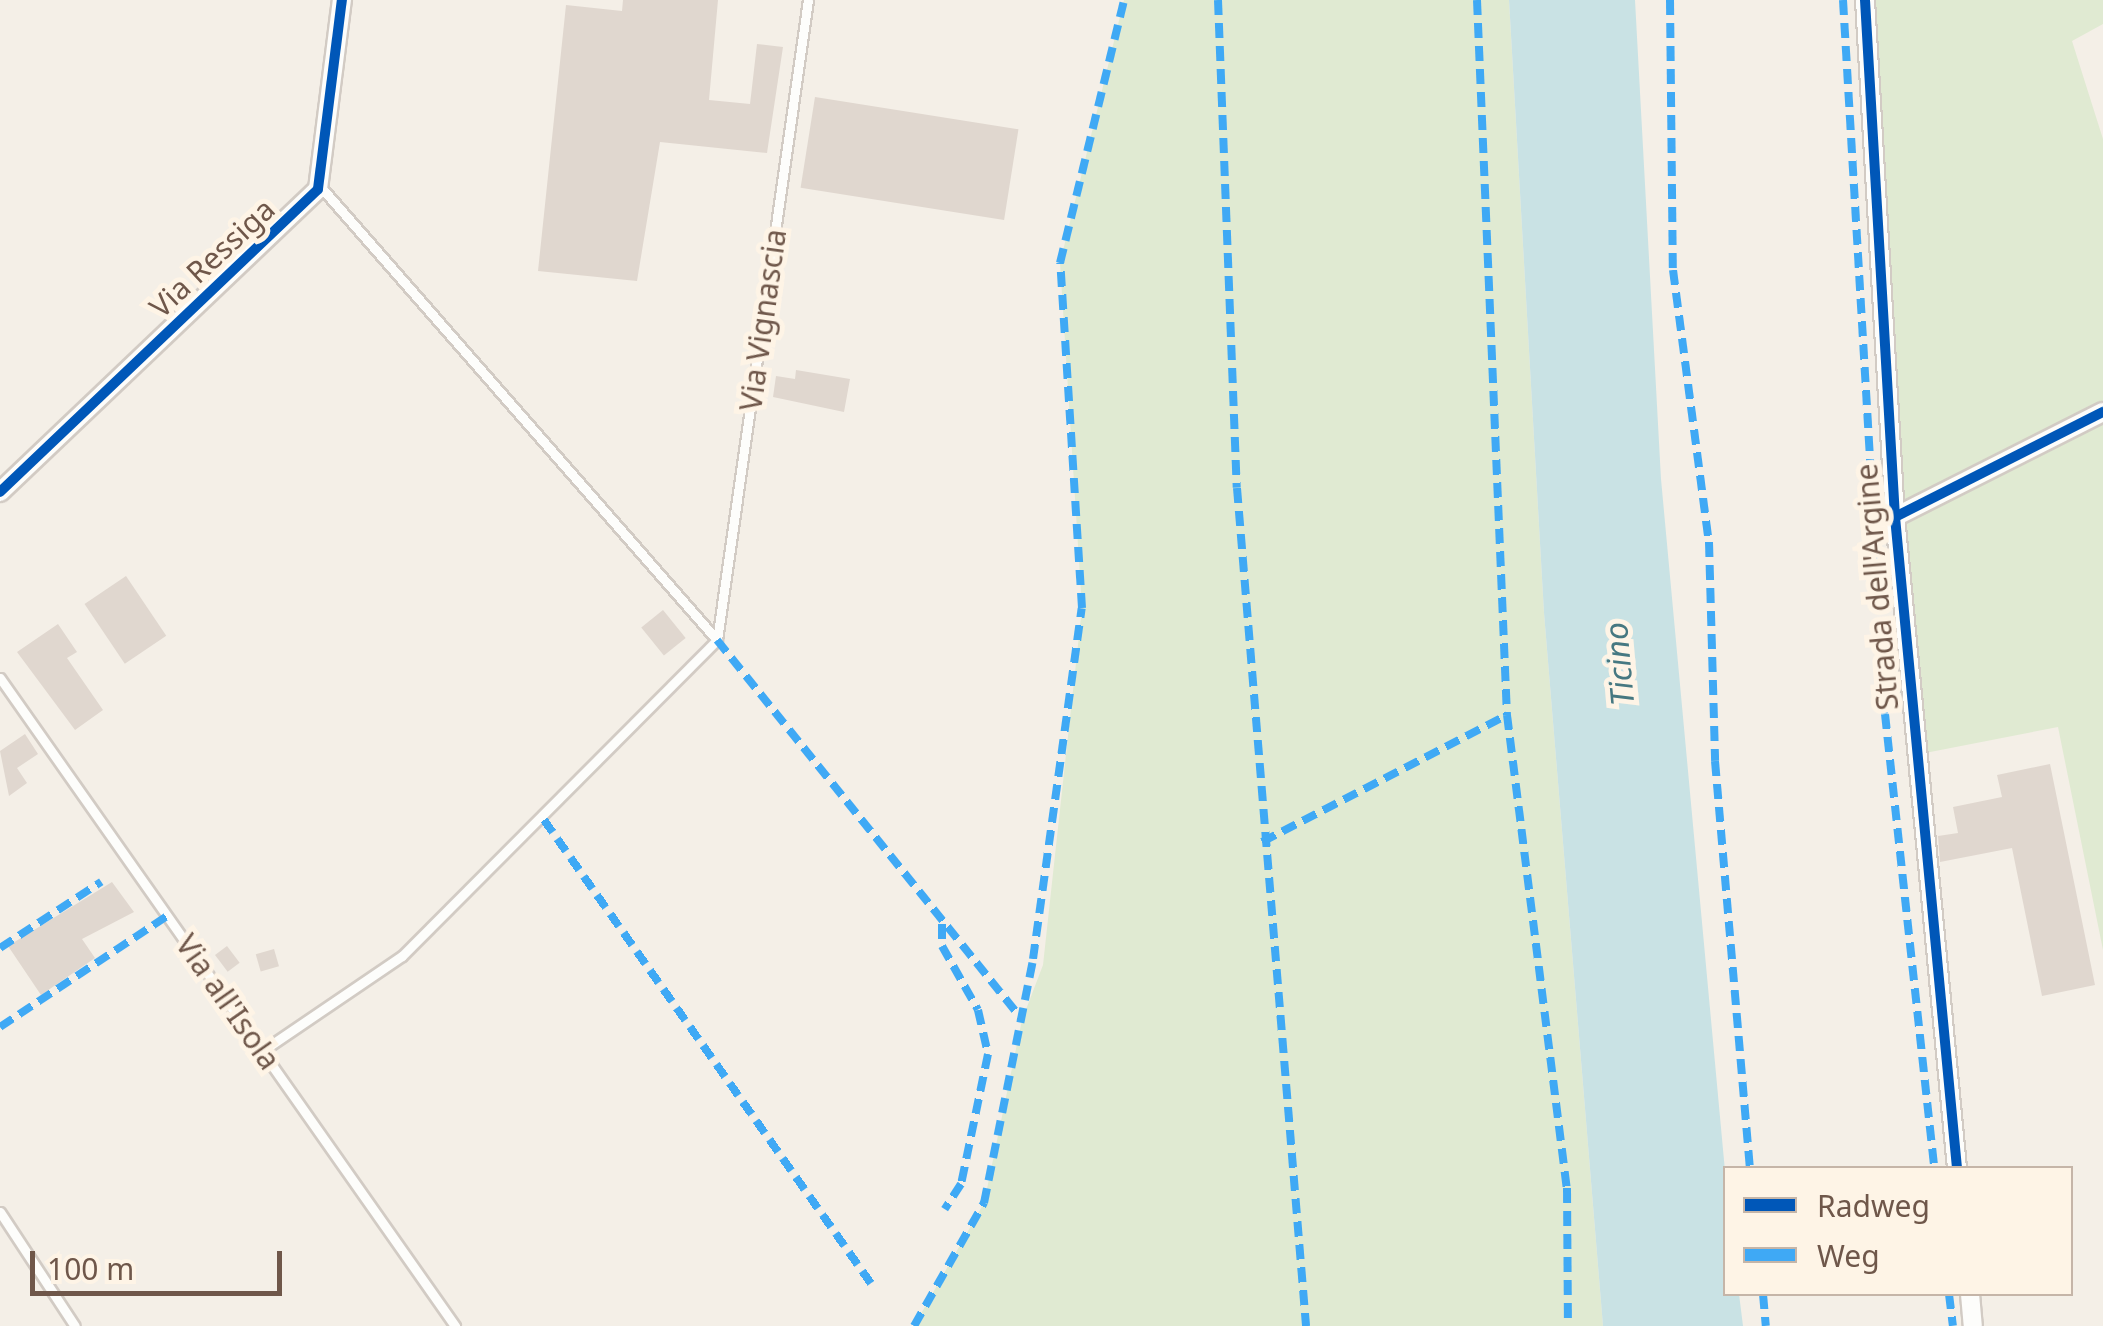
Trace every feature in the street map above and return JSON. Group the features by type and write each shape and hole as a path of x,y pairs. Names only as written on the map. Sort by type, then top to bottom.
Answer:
{"street":[{"path":"320,186 342,0"},
{"name":"Strada dell'Argine","path":"1865,0 1895,517 1957,1166"},
{"name":"Via Ressiga","path":"0,492 320,186"},
{"path":"1895,517 2103,412"},
{"path":"1970,1296 1974,1326"}],"lane":[{"name":"Via Vignascia","path":"717,640 808,0"},
{"path":"262,1052 402,956 717,640 320,186"},
{"name":"Via all'Isola","path":"0,678 455,1326"},
{"path":"0,1212 74,1326"}],"green space":[{"path":"1124,0 1509,0 1544,613 1603,1326 914,1326 984,1203 1022,1020 1043,965 1082,608 1060,263"},
{"path":"1871,0 2103,0 2103,24 2072,41 2103,139 2103,403 1905,508"},
{"path":"2103,419 2103,950 2058,727 1920,754 1905,524"}],"water":[{"name":"Ticino","path":"1509,0 1635,0 1661,479 1725,1166 1723,1296 1739,1296 1743,1326 1603,1326 1544,613"}],"building":[{"path":"623,0 718,0 709,100 750,104 757,44 783,47 767,153 660,142 637,281 538,271 566,5 622,11"},
{"path":"815,97 1018,129 1004,220 801,188"},
{"path":"796,370 850,379 844,412 773,397 776,376 795,379"},
{"path":"126,576 166,636 125,664 85,604"},
{"path":"663,610 686,638 664,656 641,628"},
{"path":"58,624 77,652 67,658 103,710 75,730 17,652"},
{"path":"25,734 38,754 17,768 27,783 9,796 0,751"},
{"path":"2050,764 2095,985 2042,996 2012,848 1940,862 1938,836 1958,833 1953,807 2002,797 1997,775"},
{"path":"112,882 134,912 82,939 95,958 41,995 8,946"},
{"path":"227,946 240,963 228,972 215,955"},
{"path":"274,949 279,966 261,972 256,954"}],"marked path":[{"path":"914,1326 984,1203 1033,959 1082,608 1060,263 1124,0"},
{"path":"1218,0 1237,488 1306,1326"},
{"path":"1477,0 1507,715 1567,1188 1568,1326"},
{"path":"1670,0 1673,270 1709,542 1715,761 1750,1166"},
{"path":"1843,0 1885,714 1934,1166"},
{"path":"717,640 1022,1020"},
{"path":"1262,842 1507,715"},
{"path":"544,820 872,1285"},
{"path":"0,948 101,882"},
{"path":"0,1027 167,916"},
{"path":"942,924 942,946 978,1010 988,1054 961,1184 945,1209"},
{"path":"1763,1296 1766,1326"},
{"path":"1949,1296 1953,1326"}],"cycle path":[{"path":"0,492 318,189 342,0"},
{"path":"1865,0 1895,517 1957,1166"},
{"path":"1895,517 2103,412"}]}
